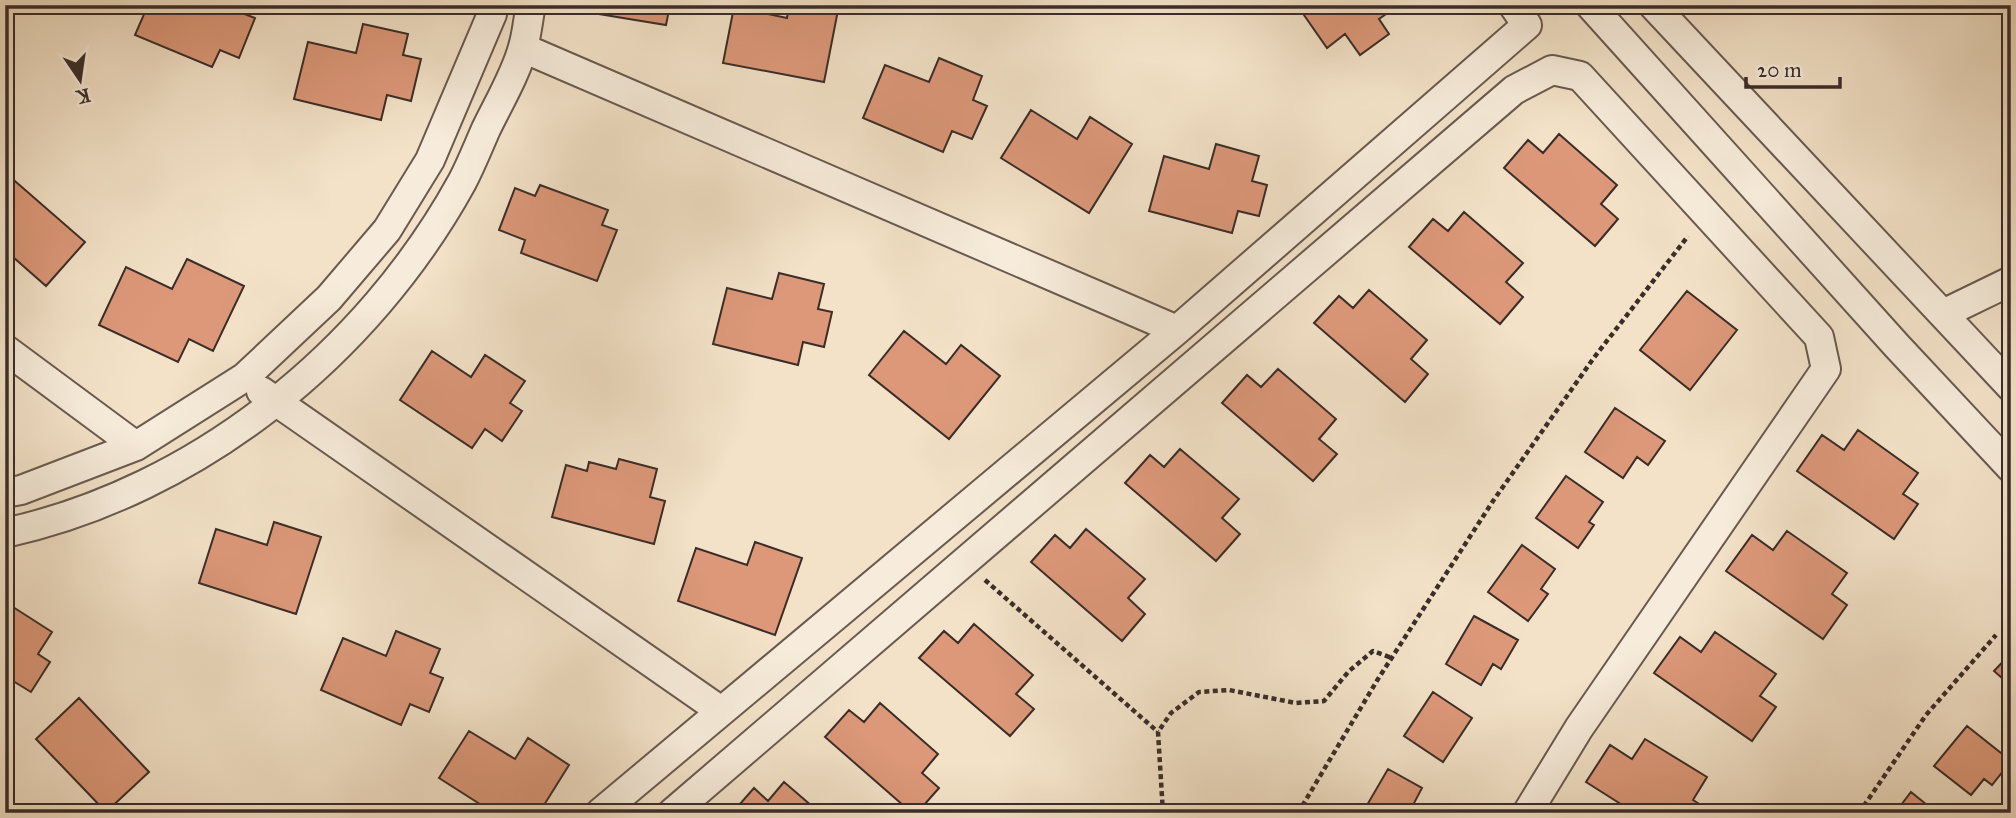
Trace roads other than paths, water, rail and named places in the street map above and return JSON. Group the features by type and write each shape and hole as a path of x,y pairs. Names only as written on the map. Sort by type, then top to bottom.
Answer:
{"street":[{"path":"5,494 136,446 244,377 329,298 387,230 430,160 494,5"},
{"path":"5,533 47,524 131,490 191,459 237,429 311,373 368,315 420,248 463,181 523,48 531,5"},
{"path":"600,813 1177,330 1527,25 1513,5"},
{"path":"1590,5 1896,346 2011,468"},
{"path":"1653,5 2011,387"},
{"path":"523,48 1177,330"},
{"path":"673,813 1514,90 1552,70 1580,76 1819,337 1826,369 1579,728 1527,813"},
{"path":"1944,314 2011,281"},
{"path":"5,349 136,446"},
{"path":"244,377 273,401 721,711"}]}
